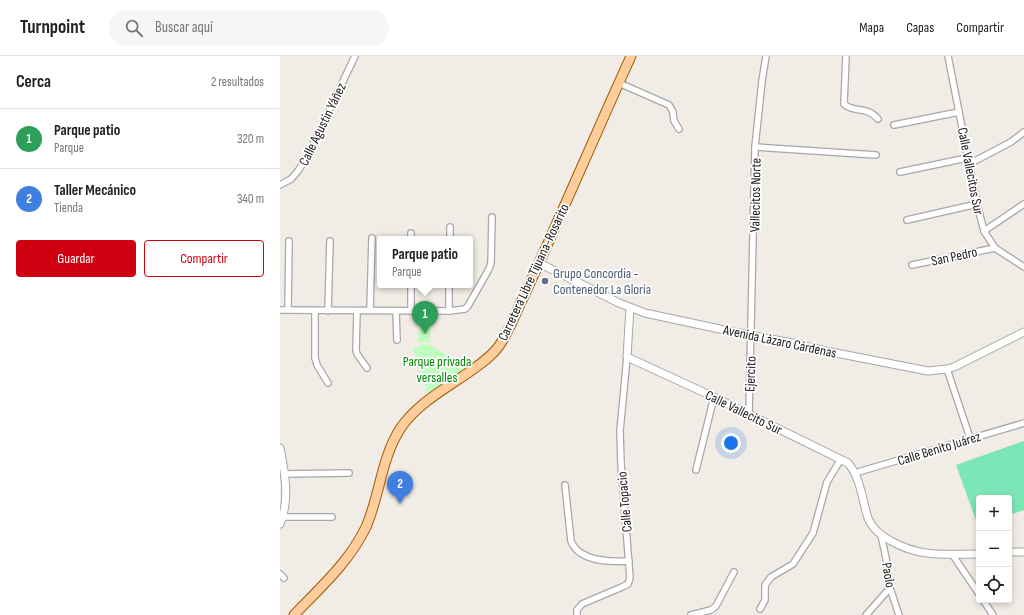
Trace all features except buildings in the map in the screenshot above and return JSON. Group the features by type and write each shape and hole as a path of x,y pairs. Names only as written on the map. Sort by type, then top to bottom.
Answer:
{"main road":[{"name":"Carretera Libre Tijuana-Rosarito","path":"294,615 341,565 361,538 367,526 389,453 400,430 420,406 491,355 509,329 631,56"}],"street":[{"name":"Calle Agustin Yáñez","path":"280,185 291,179 308,155 355,56"},
{"name":"Vallecitos Norte","path":"751,335 756,147 766,56"},
{"path":"846,56 844,104 848,108 869,111 878,119"},
{"name":"Calle Vallecitos Sur","path":"948,56 968,161 984,231 995,248 1024,267"},
{"path":"619,83 669,104 673,112 674,121 679,129"},
{"path":"894,125 959,112"},
{"path":"900,172 968,161 1011,142 1024,132"},
{"path":"756,147 876,155"},
{"path":"907,220 977,204"},
{"path":"984,231 1024,204"},
{"path":"280,310 460,310 468,306 489,269 491,263 492,217"},
{"path":"450,226 450,236"},
{"path":"370,310 372,238"},
{"path":"288,310 289,241"},
{"path":"328,311 330,241"},
{"name":"San Pedro","path":"912,265 995,248"},
{"name":"Avenida Lázaro Cárdenas","path":"539,263 630,308 645,313 928,371 947,370 1024,332"},
{"path":"411,288 411,311"},
{"path":"449,288 449,311"},
{"path":"627,357 630,308"},
{"path":"314,311 315,358 317,365 328,383"},
{"path":"357,311 356,350 366,368"},
{"path":"396,311 396,340"},
{"name":"Ejercito","path":"749,414 751,335"},
{"name":"Calle Vallecito Sur","path":"627,357 714,397 841,459 848,463 855,473"},
{"name":"Calle Topacio","path":"577,615 577,610 582,604 628,584 630,578 621,464 620,431 627,357"},
{"path":"947,370 970,438"},
{"path":"696,470 714,397"},
{"name":"Calle Benito Juárez","path":"855,473 1024,423"},
{"path":"280,448 286,494 281,521 332,517"},
{"path":"760,609 765,600 765,585 771,577 792,564 813,533 827,482 841,459"},
{"path":"284,474 349,473"},
{"path":"855,473 868,518 873,527 881,536 913,551 929,554 976,554"},
{"path":"565,485 571,541 573,547 587,556 602,560 611,562 628,561"},
{"name":"Paolo","path":"881,536 890,588 899,615"},
{"path":"1012,552 1024,552"},
{"path":"952,554 976,590"},
{"path":"690,615 711,610 716,606 734,572"},
{"path":"866,615 890,588"},
{"path":"985,603 993,615"}],"green space":[{"path":"419,326 431,326 430,342 418,342"},
{"name":"Parque privada versalles","path":"422,344 430,345 456,361 464,372 428,395 414,352 414,347 420,347"},
{"path":"1024,441 1024,510 1012,514 1012,495 976,495 976,520 956,465"}],"place":[{"name":"Grupo Concordia - Contenedor La Gloria","path":"545,281"},
{"name":"Parque patio","path":"425,334"},
{"name":"Taller Mecánico","path":"400,504"}]}
